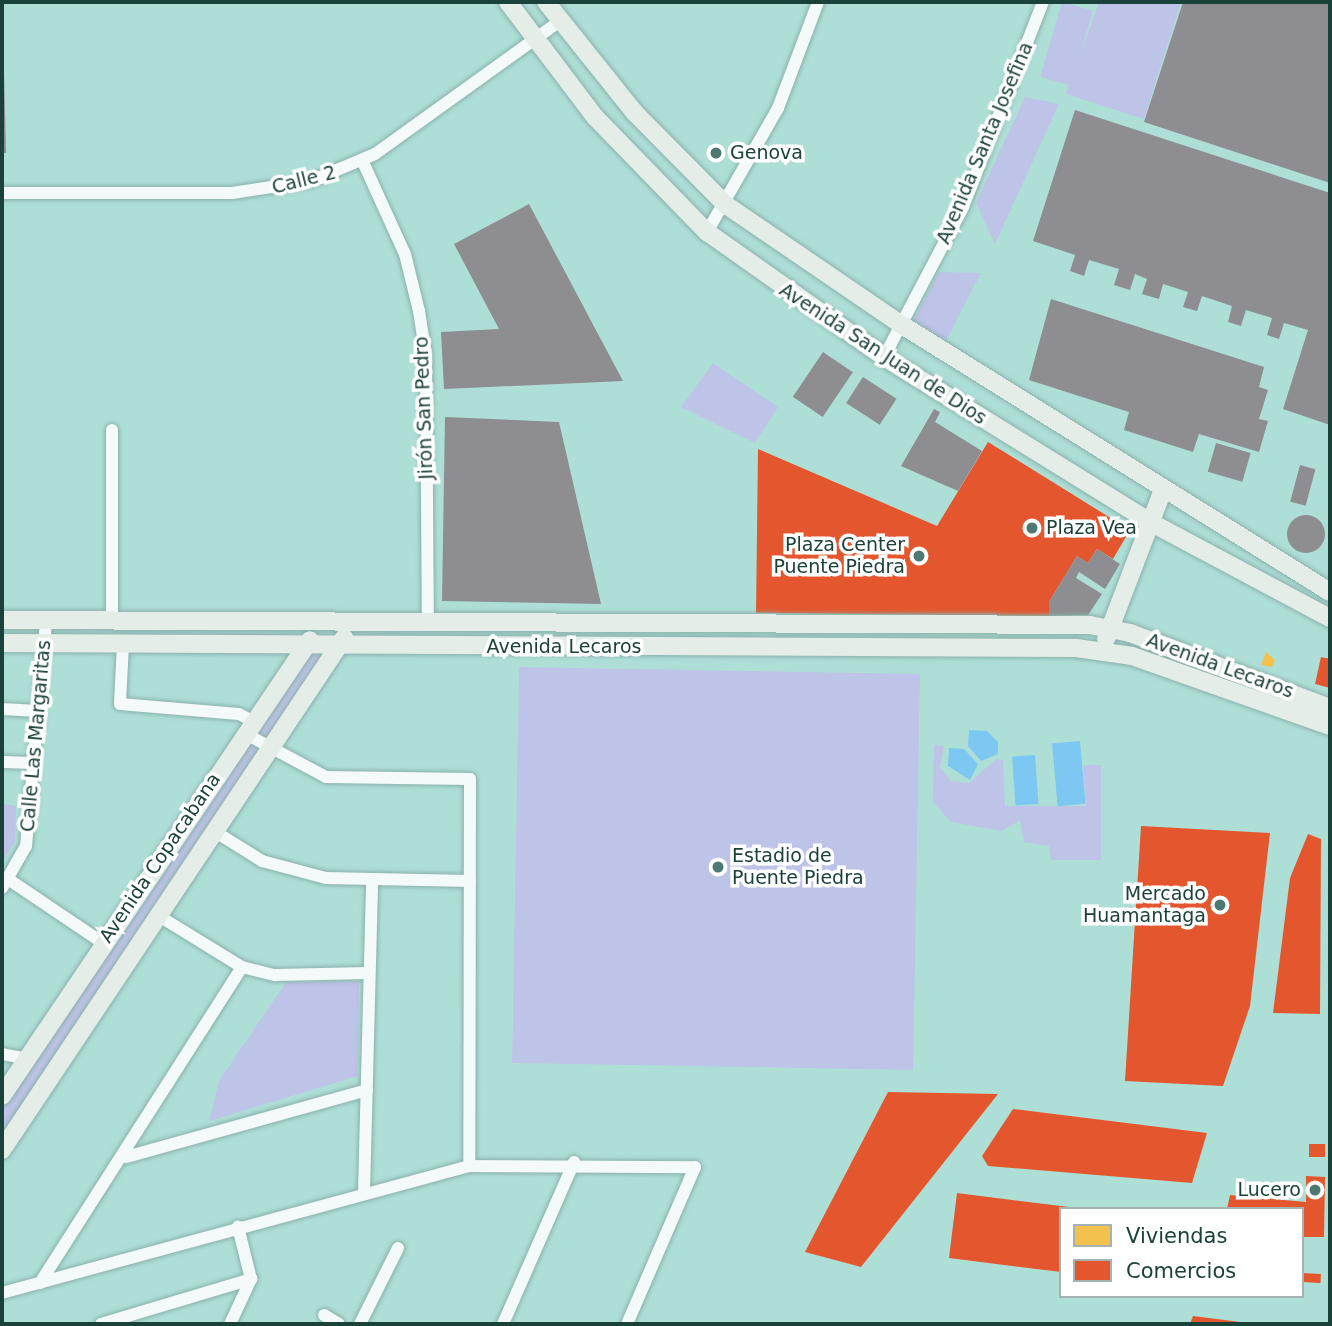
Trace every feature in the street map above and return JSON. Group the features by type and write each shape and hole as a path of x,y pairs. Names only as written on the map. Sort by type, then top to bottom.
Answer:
{"main road":[{"name":"Avenida San Juan de Dios","path":"547,2 634,112 726,205 902,325 1162,492 1330,592"},
{"name":"Avenida San Juan de Dios","path":"513,4 535,39 595,117 707,232 884,358 1150,522 1330,618"},
{"path":"1104,650 1108,628 1162,492"},
{"name":"Avenida Lecaros","path":"2,620 1108,628 1330,708"},
{"name":"Avenida Copacabana","path":"2,1096 321,622"},
{"path":"2,1150 353,623"},
{"name":"Avenida Lecaros","path":"2,643 1104,650 1330,726"}],"street":[{"path":"707,232 726,205 778,108 818,2"},
{"name":"Avenida Santa Josefina","path":"884,358 962,207 1042,2"},
{"name":"Calle 2","path":"2,194 258,191 363,162 560,21"},
{"name":"Jirón San Pedro","path":"363,162 405,254 419,311 426,356 428,623"},
{"path":"112,430 112,620"},
{"name":"Calle Las Margaritas","path":"5,883 26,846 46,620"},
{"path":"123,644 120,704 239,714 268,748 326,778 470,779 469,1166"},
{"path":"2,709 38,711"},
{"path":"2,762 33,762"},
{"path":"214,831 292,872 372,880 470,881"},
{"path":"364,1192 367,973 372,880"},
{"path":"5,883 103,943"},
{"path":"159,916 242,967 275,975 367,973"},
{"path":"40,1283 126,1157 242,967"},
{"path":"2,1054 27,1059"},
{"path":"126,1157 367,1090"},
{"path":"503,1324 574,1162"},
{"path":"2,1293 364,1192 469,1166 574,1162 695,1167 627,1324"},
{"path":"230,1324 251,1279 238,1227"},
{"path":"360,1324 398,1248"},
{"path":"101,1324 251,1279"},
{"path":"324,1315 339,1324"}],"shaded area":[{"path":"1062,2 1093,11 1071,86 1041,77"},
{"path":"1099,2 1181,2 1144,119 1066,94"},
{"path":"1025,97 1059,104 995,244 976,203"},
{"path":"939,272 981,273 946,341 913,322"},
{"path":"713,363 778,407 755,443 681,407"},
{"path":"308,647 336,647 268,745 248,732"},
{"name":"Estadio de Puente Piedra","path":"519,667 920,674 913,1070 512,1063"},
{"path":"969,730 987,731 998,742 998,754 981,761 968,746"},
{"path":"246,737 264,749 2,1140 2,1106"},
{"path":"1080,741 1085,804 1058,806 1052,743"},
{"path":"934,745 944,746 940,767 951,781 969,783 996,759 1003,760 1005,806 1086,806 1083,765 1101,765 1101,860 1051,860 1049,846 1024,842 1020,820 1002,831 951,822 933,802"},
{"path":"949,748 964,749 978,764 970,780 948,766"},
{"path":"1035,755 1038,804 1015,805 1012,757"},
{"path":"2,804 16,806 15,842 2,861"},
{"path":"359,981 358,1076 209,1121 219,1081 286,982"}],"building: Viviendas":[{"path":"1266,652 1275,660 1272,667 1261,665"}],"building: Comercios":[{"path":"988,442 1130,530 1113,559 1097,549 1088,563 1077,556 1049,602 1049,616 756,613 758,449 937,526"},
{"path":"1321,657 1330,659 1330,688 1315,684"},
{"path":"1141,826 1270,833 1250,1006 1223,1086 1125,1081"},
{"path":"1308,834 1321,839 1320,1014 1273,1013 1290,878"},
{"path":"888,1092 998,1094 861,1267 805,1252"},
{"path":"1013,1109 1207,1133 1192,1183 988,1166 982,1156"},
{"path":"1309,1144 1325,1144 1325,1157 1309,1157"},
{"path":"1306,1176 1325,1177 1324,1237 1304,1237 1304,1207 1227,1207 1230,1195 1306,1202"},
{"path":"957,1193 1069,1207 1059,1207 1059,1272 949,1258"},
{"path":"1304,1273 1321,1274 1321,1283 1304,1282"},
{"path":"1193,1316 1248,1323 1248,1324 1190,1324"}],"building: Industria":[{"path":"1183,2 1330,2 1330,183 1144,122"},
{"path":"4,71 6,153 2,153"},
{"path":"1075,110 1330,193 1330,425 1283,409 1308,330 1284,323 1279,339 1267,335 1272,318 1246,310 1241,326 1228,322 1232,306 1202,296 1197,311 1183,307 1188,292 1163,284 1159,299 1142,294 1147,279 1135,274 1130,290 1114,285 1119,269 1089,260 1084,276 1070,271 1075,255 1033,241"},
{"path":"529,204 623,381 444,389 441,332 499,329 454,244"},
{"path":"1051,299 1264,367 1259,387 1268,390 1259,419 1268,421 1259,452 1199,434 1193,452 1124,430 1129,412 1029,380"},
{"path":"823,352 853,372 823,417 793,397"},
{"path":"863,377 897,399 880,425 846,403"},
{"path":"934,409 940,412 935,422 982,451 958,491 901,466"},
{"path":"445,417 559,422 601,604 442,601"},
{"path":"1216,443 1251,453 1242,482 1208,472"},
{"path":"1300,465 1315,469 1306,506 1290,502"},
{"path":"1306,515 1320,520 1325,534 1320,548 1306,553 1292,548 1287,534 1292,520"},
{"path":"1097,549 1120,564 1105,589 1079,572 1076,578 1102,594 1088,615 1049,616 1049,602 1077,556 1088,563"}],"place":[{"name":"Genova","path":"716,153"},
{"name":"Plaza Vea","path":"1032,528"},
{"name":"Plaza Center Puente Piedra","path":"919,556"},
{"name":"Estadio de Puente Piedra","path":"718,867"},
{"name":"Mercado Huamantaga","path":"1220,905"},
{"name":"Lucero","path":"1315,1190"}]}
